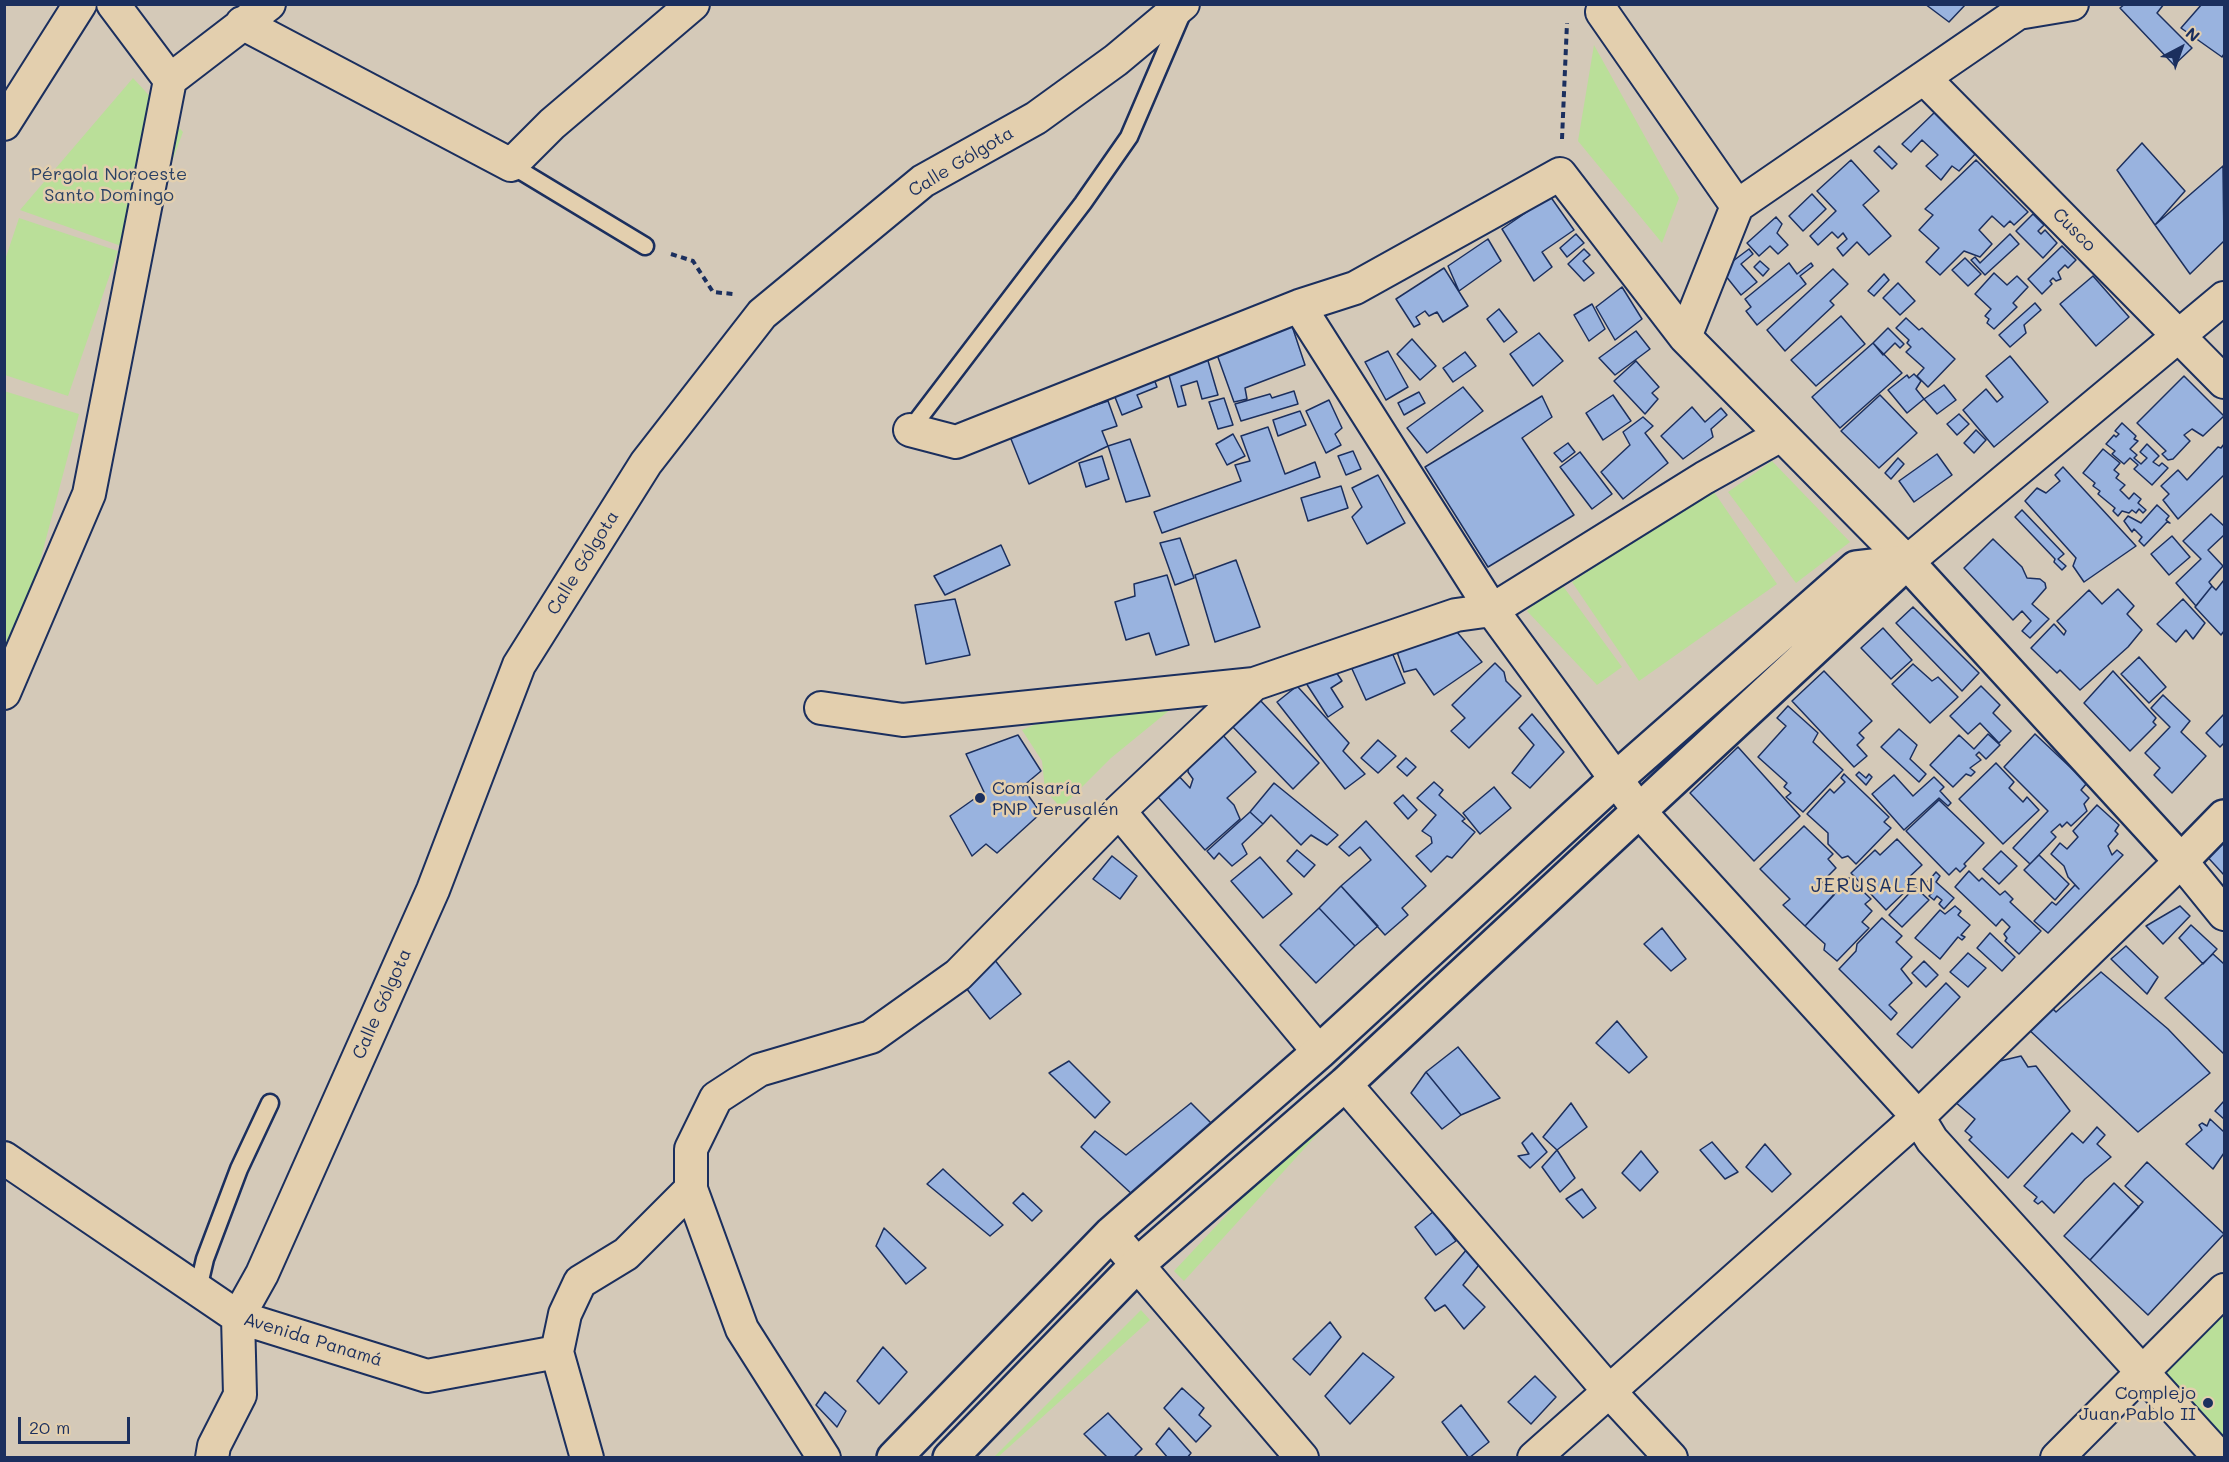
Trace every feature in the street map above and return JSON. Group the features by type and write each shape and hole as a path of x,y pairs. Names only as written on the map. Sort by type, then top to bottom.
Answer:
{"street":[{"path":"4,124 80,4"},
{"path":"113,4 170,80"},
{"path":"4,693 89,494 170,80 238,14 269,4"},
{"path":"238,14 511,165 552,124 693,4"},
{"name":"Calle Gólgota","path":"238,1317 262,1274 434,890 519,665 646,463 762,314 923,181 1036,118 1116,60 1184,4"},
{"path":"1685,337 1737,206 1924,78 2014,9 2072,4"},
{"path":"1602,12 1737,206"},
{"name":"Cusco","path":"1924,78 2224,382"},
{"path":"910,430 956,442 1299,306 1355,288 1560,174 1685,337 1907,562 2181,861 2224,914"},
{"path":"950,1458 1137,1265 1345,1084 1907,562 2224,298"},
{"path":"1299,306 1491,610 1640,812 1918,1117 1932,1140 2220,1458"},
{"path":"820,708 903,720 1254,684 1456,615 1491,610 1704,478 1781,435"},
{"path":"894,1458 1112,1234 1319,1052 1617,778 1856,568 1907,562"},
{"path":"824,1458 742,1329 691,1189 691,1149 716,1098 759,1070 871,1037 958,975 1119,811 1254,684"},
{"path":"1119,811 1319,1052"},
{"path":"1534,1458 1918,1117 2224,817"},
{"path":"1345,1084 1608,1390 1671,1458"},
{"name":"Avenida Panamá","path":"4,1158 238,1317 427,1376 557,1352"},
{"path":"587,1458 557,1352 565,1314 580,1282 626,1254 691,1189"},
{"path":"1112,1234 1302,1458"},
{"path":"2057,1458 2224,1290"},
{"path":"212,1458 214,1446 240,1395 238,1317"}],"lane":[{"path":"910,430 1083,203 1129,137 1184,4"},
{"path":"511,165 645,246"},
{"path":"198,1289 205,1259 239,1169 270,1103"}],"path":[{"path":"1560,174 1568,16"},
{"path":"645,246 693,261 713,292 740,295 762,314"}],"green space":[{"path":"1594,45 1679,198 1662,243 1578,141"},
{"name":"Pérgola Noroeste Santo Domingo","path":"133,78 183,132 138,252 20,210"},
{"path":"19,218 118,251 68,396 5,375 5,260"},
{"path":"4,391 79,414 6,690 4,690"},
{"path":"1772,461 1850,542 1796,583 1728,492"},
{"path":"1712,489 1777,584 1639,681 1572,582"},
{"path":"1560,582 1622,667 1597,685 1527,611"},
{"path":"1182,700 1111,758 1061,808 1045,790 1042,761 1022,730 1050,718"},
{"path":"1335,1099 1343,1106 1184,1281 1174,1271"},
{"name":"Complejo Juan Pablo II","path":"2224,1308 2224,1438 2158,1368"},
{"path":"1141,1310 1150,1320 998,1457 994,1457"}],"building":[{"path":"1925,4 1966,4 1949,22"},
{"path":"2125,4 2164,4 2157,13 2192,48 2174,65 2120,8"},
{"path":"2202,4 2224,4 2224,54 2222,57 2181,28"},
{"path":"1936,111 1977,152 1959,171 1952,166 1941,180 1926,166 1938,155 1922,140 1911,152 1902,144"},
{"path":"2142,143 2185,191 2155,225 2117,170"},
{"path":"1879,146 1897,164 1892,169 1874,151"},
{"path":"1851,160 1879,191 1863,205 1891,236 1869,255 1857,242 1843,256 1837,248 1847,239 1843,233 1838,238 1832,232 1818,245 1810,236 1836,211 1817,191"},
{"path":"1976,160 2028,212 2014,225 2010,221 2004,227 1992,216 1979,230 1992,244 1980,257 1964,251 1940,275 1926,262 1939,248 1919,230 1933,215 1925,209"},
{"path":"2223,166 2224,241 2190,274 2155,225"},
{"path":"1812,194 1826,209 1803,231 1789,216"},
{"path":"1550,196 1574,230 1542,252 1552,267 1534,281 1502,229"},
{"path":"2033,214 2044,225 2038,231 2041,234 2045,230 2057,243 2043,258 2016,231"},
{"path":"1776,217 1782,224 1777,233 1788,245 1778,254 1770,246 1759,256 1747,243"},
{"path":"1576,234 1584,243 1567,257 1560,248"},
{"path":"2010,234 2019,244 1985,275 1971,260 1975,257 1980,263"},
{"path":"1488,239 1501,261 1459,291 1448,266"},
{"path":"2062,246 2076,260 2068,268 2065,265 2058,272 2061,279 2056,281 2053,278 2050,281 2052,284 2042,294 2028,279"},
{"path":"1584,249 1590,255 1583,261 1594,273 1584,281 1568,264"},
{"path":"1749,249 1753,254 1741,264 1757,282 1741,295 1721,270"},
{"path":"1965,258 1981,274 1968,286 1952,270"},
{"path":"1760,261 1769,269 1763,276 1754,267"},
{"path":"1789,263 1797,274 1811,263 1813,266 1800,276 1806,284 1757,325 1746,311 1751,307 1745,299"},
{"path":"1444,268 1468,306 1443,322 1437,312 1429,316 1425,311 1416,317 1420,324 1414,327 1396,299"},
{"path":"1833,269 1848,284 1830,301 1834,305 1785,351 1767,330"},
{"path":"1994,273 2007,285 2017,276 2028,287 2013,303 2017,307 1994,329 1987,323 1989,319 1985,316 1991,309 1975,294"},
{"path":"1884,274 1889,280 1874,296 1868,291"},
{"path":"2093,276 2129,317 2096,346 2060,304"},
{"path":"1898,283 1915,301 1900,315 1883,298"},
{"path":"1622,287 1642,319 1615,340 1596,307"},
{"path":"2035,303 2041,310 2024,325 2026,333 2010,347 1999,335"},
{"path":"1592,304 1605,329 1589,341 1574,315"},
{"path":"1499,309 1517,332 1504,342 1487,319"},
{"path":"1841,316 1865,344 1816,386 1791,360"},
{"path":"1906,318 1919,330 1922,328 1955,359 1928,387 1917,376 1924,368 1906,352 1911,347 1907,343 1909,340 1896,328"},
{"path":"1291,323 1305,365 1245,388 1247,399 1234,402 1215,349"},
{"path":"1888,328 1904,344 1900,348 1895,343 1883,355 1873,343"},
{"path":"1636,331 1650,349 1615,375 1599,358"},
{"path":"1539,333 1563,361 1533,386 1510,354"},
{"path":"1412,339 1436,366 1420,380 1397,354"},
{"path":"1873,343 1902,373 1840,428 1812,397"},
{"path":"1388,351 1408,387 1386,400 1365,362"},
{"path":"1465,352 1476,366 1453,382 1443,368"},
{"path":"1206,354 1218,395 1202,399 1197,381 1181,386 1186,405 1178,407 1166,365"},
{"path":"2010,356 2048,402 1994,447 1963,410 1986,389 1997,402 2003,397 1986,376"},
{"path":"1636,361 1659,387 1652,393 1658,399 1645,414 1614,381"},
{"path":"1151,371 1157,387 1137,395 1142,407 1122,415 1111,387"},
{"path":"1914,374 1921,381 1916,389 1924,399 1907,413 1888,390 1907,375 1909,378"},
{"path":"2184,376 2224,416 2203,436 2192,429 2184,435 2190,441 2173,459 2168,460 2162,454 2166,451 2137,423"},
{"path":"1944,385 1956,400 1937,414 1924,399"},
{"path":"1463,387 1483,411 1427,453 1407,428"},
{"path":"1294,391 1298,404 1241,421 1235,404 1270,394 1272,398"},
{"path":"1419,392 1425,403 1404,415 1398,403"},
{"path":"1613,395 1631,421 1603,440 1586,413"},
{"path":"1880,395 1917,433 1879,468 1841,431"},
{"path":"1542,396 1552,417 1522,438 1574,515 1488,567 1425,467"},
{"path":"1224,398 1233,425 1218,429 1209,402"},
{"path":"1329,400 1342,428 1335,434 1341,445 1326,453 1306,411"},
{"path":"1108,401 1117,426 1102,431 1108,446 1029,484 1009,434"},
{"path":"1692,407 1705,422 1721,408 1727,415 1711,429 1713,437 1683,459 1661,436"},
{"path":"1300,411 1306,425 1278,436 1273,420"},
{"path":"1959,414 1969,424 1957,435 1947,424"},
{"path":"1643,417 1653,426 1645,433 1668,463 1623,499 1601,472 1630,445 1623,432"},
{"path":"2122,423 2136,436 2134,439 2138,441 2130,449 2137,455 2134,458 2141,464 2147,458 2140,452 2147,444 2159,456 2153,462 2159,466 2162,463 2168,468 2152,485 2134,469 2138,465 2130,458 2124,464 2112,454 2115,451 2106,444 2114,435 2116,437 2119,434 2115,431"},
{"path":"1268,427 1285,474 1315,462 1320,477 1162,533 1154,512 1241,481 1235,465 1250,461 1241,436"},
{"path":"1976,430 1986,440 1974,453 1964,443"},
{"path":"1233,434 1245,456 1227,465 1216,444"},
{"path":"1130,439 1150,496 1126,502 1108,446"},
{"path":"1568,443 1575,452 1562,462 1554,453"},
{"path":"2224,444 2224,475 2178,519 2163,500 2169,494 2161,486 2178,470 2187,480 2218,447 2221,448"},
{"path":"2103,449 2120,463 2114,470 2119,474 2116,478 2125,485 2120,490 2129,499 2134,493 2141,499 2138,503 2146,510 2143,513 2139,509 2136,513 2132,510 2129,513 2122,511 2118,516 2113,511 2115,508 2098,494 2100,491 2093,486 2095,483 2083,473"},
{"path":"1353,451 1361,469 1346,475 1338,456"},
{"path":"1580,452 1612,494 1592,509 1560,467"},
{"path":"1937,454 1952,475 1914,502 1899,481"},
{"path":"1102,456 1109,479 1086,487 1079,463"},
{"path":"1898,458 1904,464 1891,479 1885,473"},
{"path":"2063,467 2136,546 2084,582 2073,566 2076,558 2025,501 2037,488 2046,493 2060,481 2055,475"},
{"path":"1378,475 1405,523 1367,544 1352,517 1362,507 1352,488"},
{"path":"1341,486 1348,508 1308,521 1301,498"},
{"path":"2157,505 2169,516 2166,520 2170,523 2167,522 2144,546 2139,541 2142,537 2134,529 2132,532 2124,521 2128,516 2141,523"},
{"path":"2022,510 2064,554 2058,559 2066,566 2062,570 2054,562 2055,559 2015,517"},
{"path":"2211,514 2224,526 2224,535 2208,550 2223,566 2209,582 2212,586 2196,606 2176,583 2201,559 2183,541"},
{"path":"2172,536 2190,557 2169,575 2151,554"},
{"path":"1180,538 1194,578 1175,585 1160,543"},
{"path":"1993,539 2022,567 2027,578 2040,579 2045,583 2046,588 2032,604 2049,619 2030,638 2022,631 2031,621 2022,611 2013,620 1964,568"},
{"path":"1001,545 1010,565 945,595 934,576"},
{"path":"1236,560 1260,627 1215,642 1195,575"},
{"path":"1167,575 1189,645 1156,655 1149,633 1126,640 1115,602 1135,596 1134,584"},
{"path":"2224,580 2224,631 2221,635 2195,607 2212,586 2216,590"},
{"path":"2118,589 2134,606 2127,614 2142,630 2128,647 2080,690 2060,670 2057,673 2031,648 2054,624 2064,635 2066,631 2057,621 2089,590 2102,604"},
{"path":"955,599 970,655 926,664 915,605"},
{"path":"2183,599 2205,623 2193,639 2186,630 2176,642 2157,624"},
{"path":"1913,607 1979,673 1962,691 1896,623"},
{"path":"1452,626 1482,662 1434,695 1416,669 1404,672 1395,646"},
{"path":"1883,628 1912,660 1891,679 1861,648"},
{"path":"1388,643 1405,683 1366,700 1348,660"},
{"path":"2139,657 2166,687 2149,703 2121,674"},
{"path":"1495,663 1504,672 1506,681 1521,696 1469,748 1451,731 1465,718 1452,705"},
{"path":"1913,664 1932,681 1938,677 1958,697 1930,723 1892,684"},
{"path":"1332,666 1342,681 1331,688 1343,707 1328,717 1306,683"},
{"path":"1824,671 1872,721 1859,733 1864,738 1857,745 1867,756 1854,767 1792,701"},
{"path":"2113,671 2156,718 2153,722 2156,725 2130,751 2084,703"},
{"path":"1297,686 1349,743 1343,751 1365,774 1345,789 1277,702"},
{"path":"1981,686 2000,705 1993,713 2011,731 1999,743 1980,723 1968,734 1950,716"},
{"path":"2163,695 2190,721 2181,732 2206,756 2172,793 2154,775 2160,768 2145,753 2170,727 2151,708"},
{"path":"1259,699 1319,763 1293,789 1231,725"},
{"path":"1788,706 1818,733 1813,742 1843,770 1803,812 1786,797 1791,793 1784,787 1787,783 1758,757 1786,726 1777,718"},
{"path":"1532,714 1564,752 1530,788 1512,773 1534,745 1519,728"},
{"path":"2224,714 2224,743 2220,747 2206,733"},
{"path":"1899,729 1917,745 1910,759 1926,774 1919,782 1881,747"},
{"path":"1221,733 1256,772 1227,798 1234,805 1240,819 1205,850 1158,797 1177,779 1172,774 1175,772 1190,788 1193,779 1188,772 1189,763"},
{"path":"1988,734 2000,745 1986,759 1979,752 1976,755 1981,760 1970,768 1975,772 1971,776 1966,774 1953,787 1930,765 1959,735 1974,749"},
{"path":"2035,734 2087,783 2081,790 2089,798 2084,804 2087,811 2071,826 2067,822 2062,827 2060,824 2051,832 2056,837 2030,864 2013,848 2048,811 2004,767"},
{"path":"1018,735 1041,771 1022,787 1041,813 997,853 986,844 972,856 950,816 984,792 966,754"},
{"path":"1378,740 1396,756 1378,773 1361,758"},
{"path":"1738,747 1800,816 1754,861 1690,793"},
{"path":"1406,758 1416,767 1407,776 1397,767"},
{"path":"1996,763 2014,782 2009,788 2023,802 2027,797 2039,810 2003,844 1959,799"},
{"path":"1859,772 1866,778 1869,774 1872,777 1866,785 1856,775"},
{"path":"1844,774 1889,817 1884,822 1891,828 1856,864 1848,856 1842,858 1828,844 1828,833 1807,814 1830,789 1834,793 1845,782 1841,778"},
{"path":"1894,775 1913,796 1934,777 1944,787 1940,791 1951,803 1948,806 1939,798 1904,830 1872,794"},
{"path":"1434,782 1443,790 1439,795 1465,819 1462,821 1475,832 1452,858 1447,856 1431,872 1416,856 1432,843 1431,837 1422,831 1436,815 1417,798"},
{"path":"1274,783 1338,835 1327,845 1311,835 1301,845 1271,815 1263,824 1250,812"},
{"path":"1494,787 1511,808 1480,834 1463,813"},
{"path":"1403,795 1417,810 1408,819 1394,803"},
{"path":"1939,800 1984,843 1964,864 1966,866 1960,872 1956,868 1949,875 1906,831"},
{"path":"2097,805 2119,825 2115,831 2118,834 2108,846 2112,855 2117,850 2123,855 2048,933 2034,921 2052,902 2056,905 2075,885 2079,889 2068,877 2064,866 2051,854 2060,843 2067,849 2078,837 2073,831"},
{"path":"1250,812 1263,824 1242,844 1247,854 1232,866 1219,853 1214,859 1207,851"},
{"path":"1366,821 1426,886 1402,908 1408,915 1385,935 1341,886 1371,860 1360,847 1349,856 1339,847"},
{"path":"1804,826 1833,854 1828,859 1836,868 1822,882 1834,895 1805,926 1783,905 1790,899 1760,869"},
{"path":"2224,835 2224,875 2203,852"},
{"path":"1897,839 1922,865 1906,880 1912,885 1886,910 1851,873 1875,850 1880,855"},
{"path":"1297,850 1315,865 1304,877 1287,861"},
{"path":"2001,851 2017,866 1999,884 1983,869"},
{"path":"2039,855 2069,884 2055,900 2024,870"},
{"path":"1112,856 1137,876 1120,899 1093,879"},
{"path":"1260,857 1292,894 1263,918 1231,881"},
{"path":"1969,871 1979,881 1982,878 2000,895 2005,891 2013,899 2010,902 2041,931 2019,954 2005,941 2007,938 2004,934 2010,927 2002,919 1996,926 1955,887"},
{"path":"1936,872 1940,876 1936,882 1954,898 1944,909 1939,904 1942,900 1937,896 1934,900 1929,896 1933,892 1925,885"},
{"path":"1849,878 1871,899 1865,904 1872,911 1862,922 1869,928 1837,961 1824,950 1825,944 1805,926"},
{"path":"1341,886 1378,926 1355,946 1319,908"},
{"path":"1915,887 1929,900 1902,927 1889,915"},
{"path":"1955,906 1961,911 1958,915 1970,925 1961,935 1965,937 1962,940 1958,937 1940,959 1915,938 1940,910 1945,914"},
{"path":"2180,906 2190,916 2163,944 2146,926"},
{"path":"1319,908 1355,946 1316,983 1280,945"},
{"path":"1882,918 1902,936 1896,942 1912,957 1901,969 1912,983 1889,1005 1897,1013 1891,1020 1839,969 1856,951 1857,944"},
{"path":"2191,925 2217,949 2203,964 2179,938"},
{"path":"1662,928 1686,959 1671,971 1644,944"},
{"path":"1990,933 2015,957 2002,971 1977,948"},
{"path":"2126,946 2158,977 2147,994 2111,959"},
{"path":"1968,953 1986,968 1968,987 1950,972"},
{"path":"2213,954 2224,964 2224,1054 2165,998"},
{"path":"994,959 1021,994 990,1019 963,984"},
{"path":"1924,961 1938,975 1926,987 1912,973"},
{"path":"2101,972 2168,1029 2210,1073 2138,1132 2026,1027 2048,1004 2056,1012"},
{"path":"1946,983 1960,997 1912,1048 1897,1034"},
{"path":"1617,1021 1647,1057 1629,1073 1596,1043"},
{"path":"1458,1047 1500,1098 1461,1115 1426,1072"},
{"path":"2021,1056 2028,1067 2036,1066 2070,1111 2008,1178 1969,1140 1972,1137 1965,1131 1975,1119 1954,1101 1996,1062"},
{"path":"1069,1061 1110,1102 1095,1118 1049,1073"},
{"path":"1426,1072 1461,1115 1442,1129 1411,1093"},
{"path":"2224,1101 2224,1119 2215,1111"},
{"path":"1191,1103 1217,1129 1134,1196 1081,1147 1095,1131 1126,1155"},
{"path":"1571,1103 1587,1127 1557,1150 1543,1137"},
{"path":"2210,1119 2224,1132 2224,1153 2213,1169 2186,1144 2202,1130 2199,1125 2202,1123 2207,1126"},
{"path":"2097,1127 2105,1135 2097,1144 2111,1157 2085,1179 2054,1213 2042,1201 2038,1204 2034,1201 2037,1197 2024,1186 2072,1133 2083,1143"},
{"path":"1532,1133 1547,1152 1530,1168 1518,1156 1529,1154 1522,1143"},
{"path":"1712,1142 1738,1172 1725,1179 1700,1150"},
{"path":"1765,1144 1791,1174 1772,1192 1746,1167"},
{"path":"1557,1150 1575,1178 1560,1192 1542,1167"},
{"path":"1641,1151 1658,1172 1640,1191 1622,1173"},
{"path":"2147,1162 2224,1234 2148,1315 2090,1260 2143,1202 2125,1186"},
{"path":"943,1169 1003,1225 990,1236 927,1184"},
{"path":"2114,1183 2139,1207 2090,1260 2064,1236"},
{"path":"1582,1189 1596,1208 1583,1218 1566,1199"},
{"path":"1023,1193 1042,1211 1032,1221 1013,1203"},
{"path":"1434,1211 1456,1241 1436,1255 1415,1227"},
{"path":"884,1228 926,1268 906,1284 876,1246"},
{"path":"1468,1248 1482,1261 1463,1285 1485,1307 1464,1329 1445,1305 1435,1311 1425,1298"},
{"path":"1330,1322 1341,1337 1310,1375 1293,1359"},
{"path":"883,1347 907,1372 879,1404 857,1381"},
{"path":"1363,1353 1394,1377 1350,1424 1325,1396"},
{"path":"1535,1376 1556,1397 1531,1424 1508,1402"},
{"path":"1182,1388 1204,1408 1199,1415 1211,1426 1196,1442 1164,1408"},
{"path":"825,1392 846,1411 837,1427 816,1405"},
{"path":"1461,1405 1489,1442 1469,1458 1442,1422"},
{"path":"1108,1413 1142,1449 1133,1458 1108,1458 1084,1434"},
{"path":"1169,1428 1191,1453 1187,1458 1168,1458 1156,1444"}],"place":[{"name":"Comisaría PNP Jerusalén","path":"980,798"},
{"name":"Complejo Juan Pablo II","path":"2208,1403"}],"district":[{"name":"JERUSALEN","path":"1873,886"}]}
